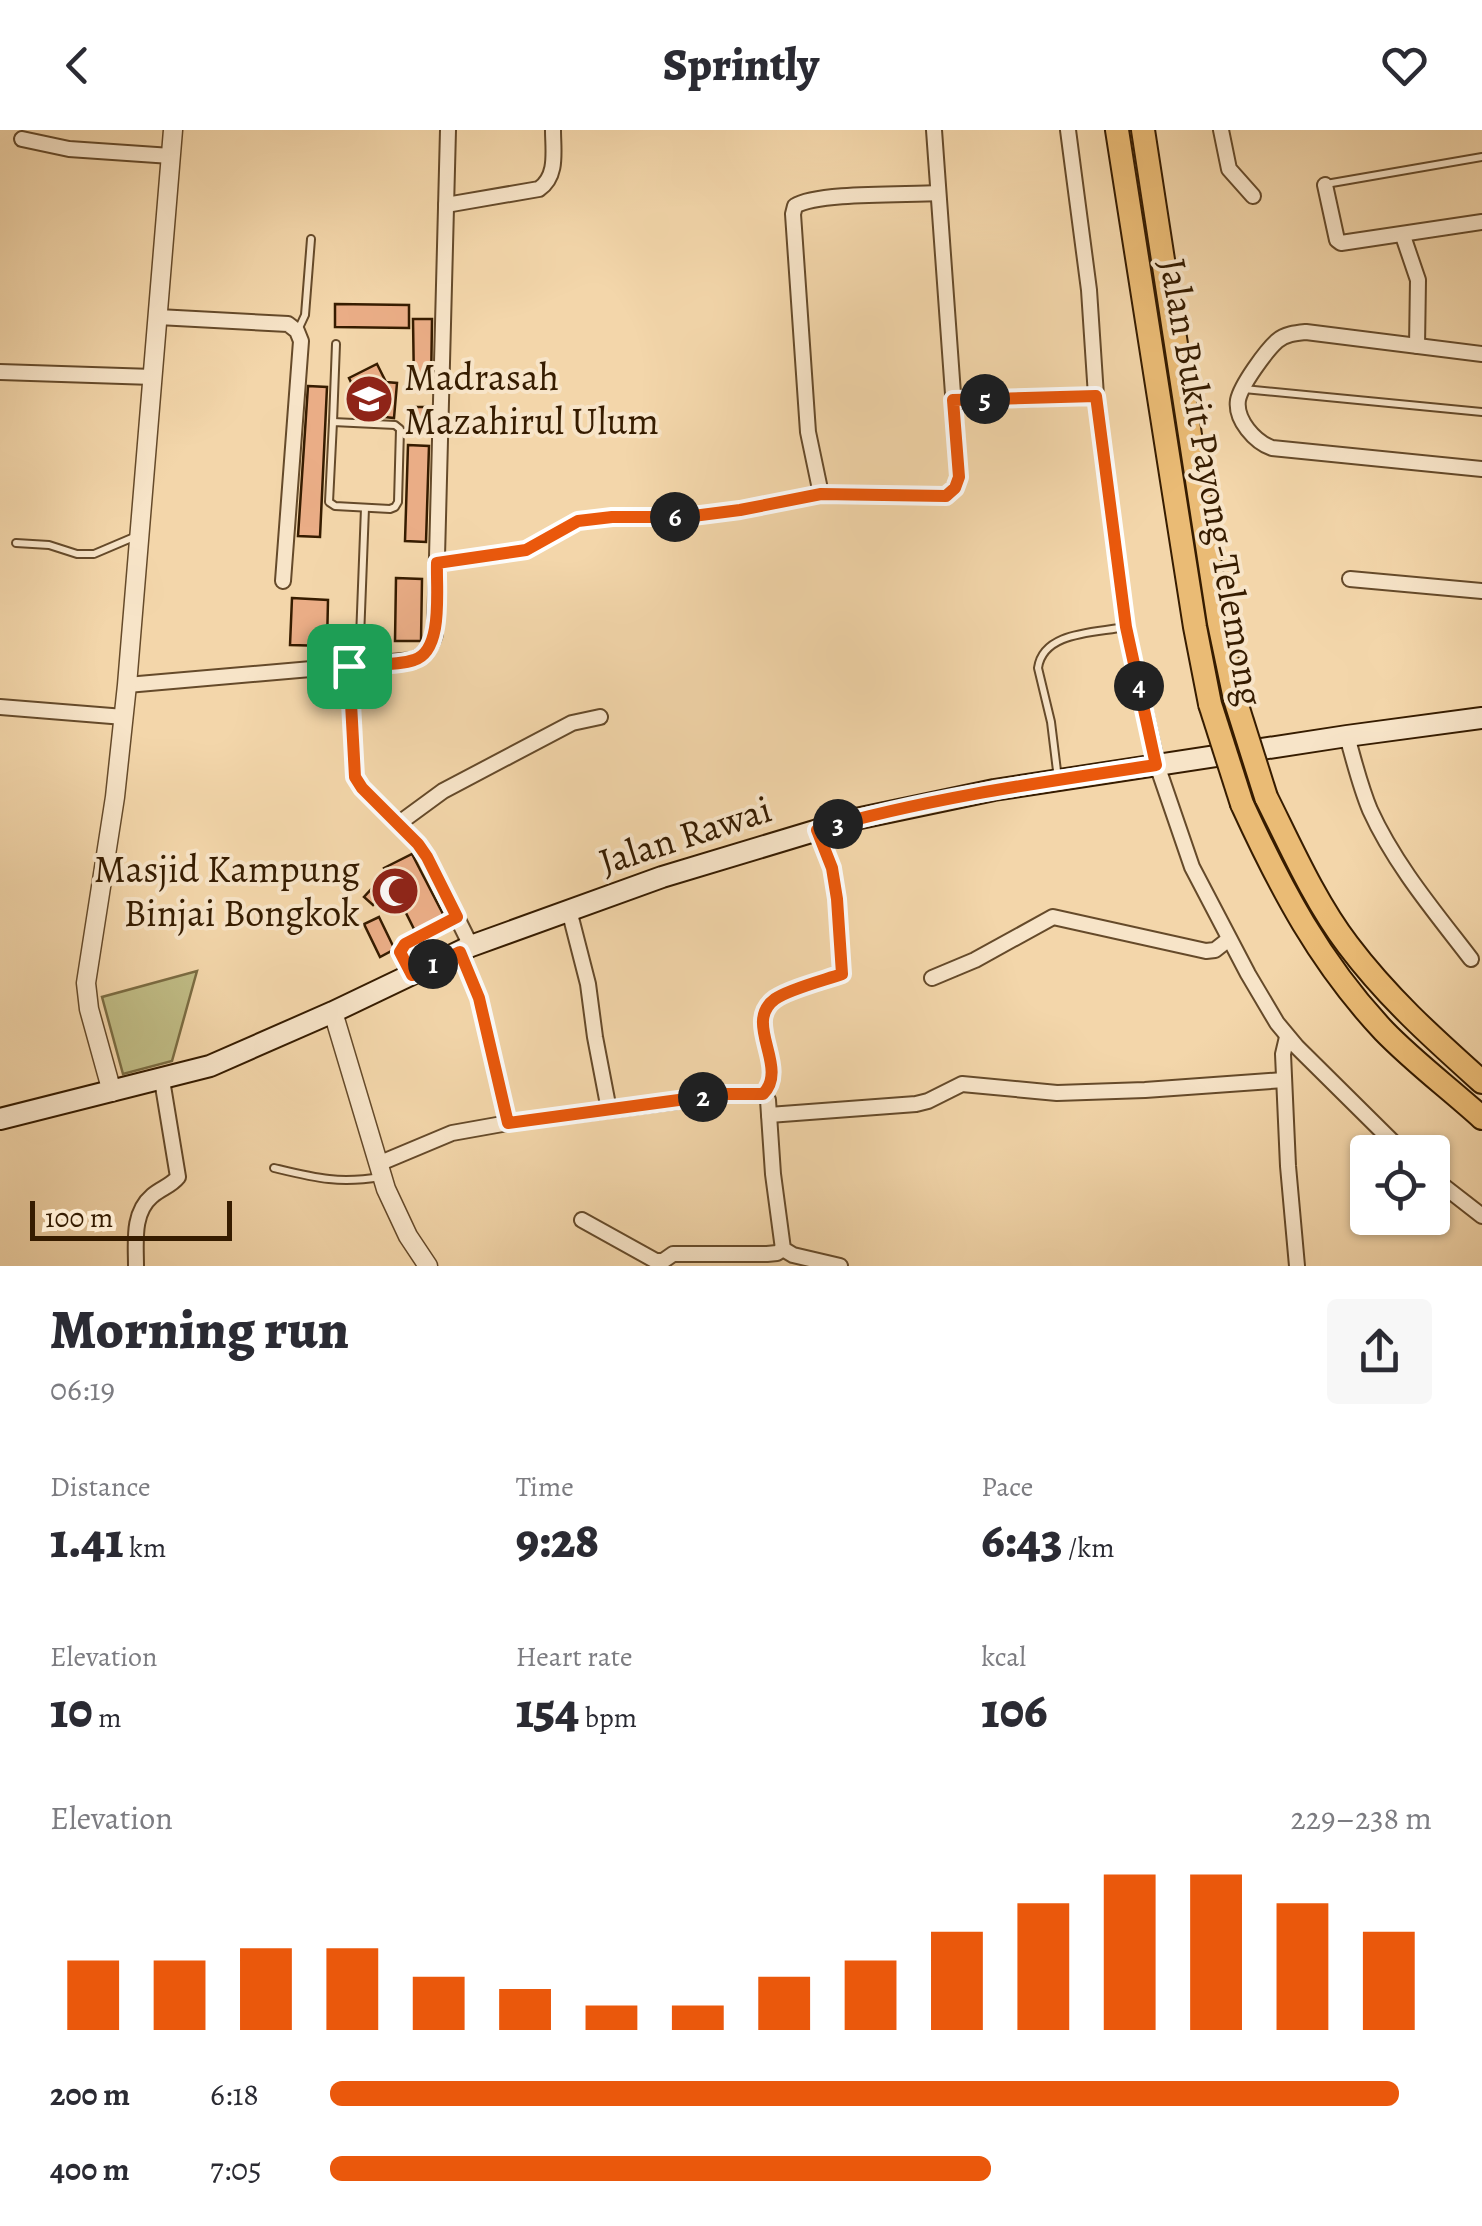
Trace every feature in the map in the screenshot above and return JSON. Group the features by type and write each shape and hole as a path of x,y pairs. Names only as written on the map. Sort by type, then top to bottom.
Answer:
{"highway":[{"name":"Jalan Bukit Payong-Telemong","path":"1117,130 1194,627 1210,704 1242,804 1277,880 1324,959 1385,1032 1482,1118"},
{"name":"Jalan Bukit Payong-Telemong","path":"1143,130 1220,623 1235,699 1266,797 1346,943 1405,1013 1482,1082"}],"main road":[{"name":"Jalan Rawai","path":"0,1119 210,1066 466,949 662,876 817,830 923,804 1058,780 1482,718"}],"street":[{"path":"112,1092 88,1009 86,983 124,717 173,130"},
{"path":"127,685 414,660 425,654 435,634 448,130"},
{"path":"446,206 539,189 552,172 553,130"},
{"path":"437,563 526,550 578,521 685,517 821,494 946,496 959,477 934,130"},
{"path":"1068,130 1090,290 1096,396 1126,627 1156,765 1192,867 1277,1023 1386,1135"},
{"path":"1221,130 1229,169 1252,196"},
{"path":"22,139 103,153 171,156"},
{"path":"1325,184 1339,242 1482,222"},
{"path":"821,494 808,432 795,206 833,198 938,194"},
{"path":"1403,236 1418,280 1417,346"},
{"path":"158,317 288,324 298,331 301,341 283,581"},
{"path":"1482,354 1306,332 1287,334 1271,348 1239,397 1239,412 1253,436 1272,448 1482,469"},
{"path":"0,372 153,378"},
{"path":"953,400 1096,396"},
{"path":"1350,579 1482,591"},
{"path":"354,665 355,777 418,844 457,917 508,1123"},
{"path":"0,707 124,717"},
{"path":"398,824 459,782 572,723 600,717"},
{"path":"1346,736 1372,815 1426,902 1471,959"},
{"path":"380,1170 452,1133 723,1094 763,1094 773,1076 762,1022 766,1009 780,996 842,974 832,868 817,830"},
{"path":"569,910 588,984 610,1110"},
{"path":"932,978 1053,917 1206,950 1215,950 1229,939"},
{"path":"334,1012 380,1170 408,1236 428,1266"},
{"path":"1288,1037 1283,1054 1284,1080 1297,1266"},
{"path":"136,1266 136,1232 142,1207 178,1177 162,1080"},
{"path":"770,1115 916,1104 962,1084 1057,1093 1284,1080"},
{"path":"763,1094 770,1115 780,1242 793,1255 840,1266"},
{"path":"1450,1191 1482,1216"},
{"path":"582,1220 656,1262 672,1254 767,1254 783,1248"}],"lane":[{"path":"1325,184 1482,157"},
{"path":"298,331 305,315 311,239"},
{"path":"333,422 400,429 395,507 335,506 329,502 336,344"},
{"path":"1242,389 1482,412"},
{"path":"354,665 365,508"},
{"path":"16,543 94,554 141,534"},
{"path":"1058,780 1038,661 1046,648 1059,640 1126,627"},
{"path":"412,975 400,952 402,946 457,917"},
{"path":"274,1168 335,1182 352,1182 380,1170"}],"shaded area":[{"path":"197,971 172,1061 123,1074 102,997"}],"building":[{"path":"335,304 409,305 409,328 335,327"},
{"path":"413,319 432,319 431,388 414,387"},
{"path":"377,364 386,382 397,383 394,418 358,414 359,399 349,378"},
{"path":"308,386 327,387 320,537 298,536"},
{"path":"415,407 430,407 430,422 415,422"},
{"path":"408,445 429,446 426,542 405,541"},
{"path":"396,578 422,579 421,641 395,641"},
{"path":"292,598 328,600 327,646 290,645"},
{"path":"412,854 444,916 415,931 392,885 373,905 364,897 386,873 384,868"},
{"path":"379,917 394,948 380,957 364,924"}],"place":[{"name":"Madrasah Mazahirul Ulum","path":"369,399"},
{"name":"Masjid Kampung Binjai Bongkok","path":"395,891"}],"route":[{"path":"1096,396 1126,627 1156,765 994,790 817,830 832,868 842,974 780,996 766,1009 762,1022 773,1076 763,1094 723,1094 508,1123 479,998 460,952 412,975 400,952 405,944 457,917 418,844 355,777 349,666 414,660 425,654 435,634 437,563 526,550 578,521 685,517 821,494 946,496 959,477 953,400 1096,396"}]}
